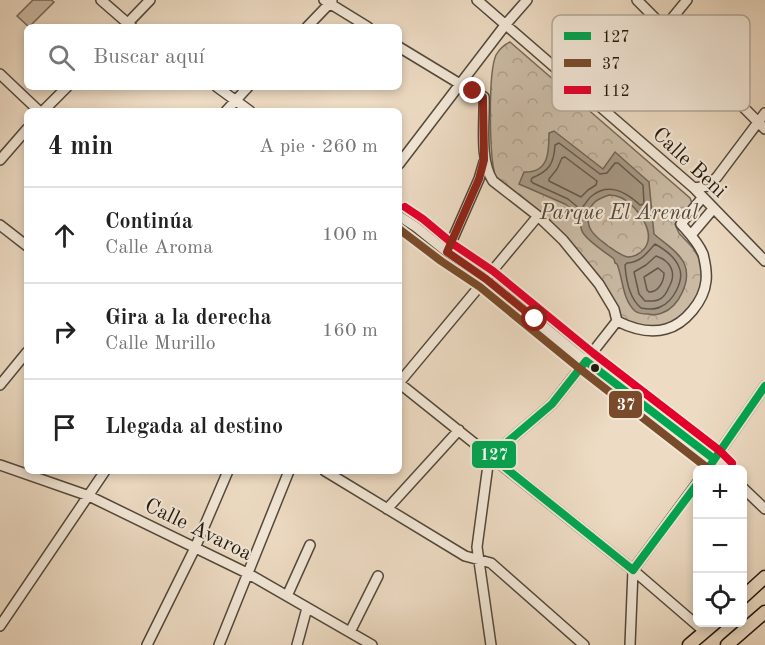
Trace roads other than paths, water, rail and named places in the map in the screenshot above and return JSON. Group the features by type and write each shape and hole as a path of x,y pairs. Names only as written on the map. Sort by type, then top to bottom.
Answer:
{"main road":[{"path":"747,593 765,577"},
{"path":"727,645 765,612"},
{"path":"689,645 710,627"}],"street":[{"path":"101,0 126,24"},
{"path":"130,24 150,0"},
{"name":"Calle Beni","path":"477,0 552,64"},
{"path":"402,160 527,0"},
{"path":"637,0 651,15"},
{"path":"675,15 687,0"},
{"path":"310,24 329,1 364,24"},
{"path":"402,48 483,97 484,160 479,179 447,252"},
{"path":"0,74 36,108"},
{"path":"46,108 64,90"},
{"path":"220,90 246,108"},
{"path":"228,108 245,90"},
{"name":"Calle Beni","path":"605,111 694,188 765,261"},
{"path":"746,111 761,126"},
{"path":"694,188 708,186 717,177 761,126 765,113"},
{"path":"0,160 24,132"},
{"path":"484,160 493,182 538,216 563,240 599,284 614,309 617,321"},
{"path":"617,321 641,331 664,330 674,327 687,317 700,299 706,281 705,261 702,251 681,224 702,198"},
{"path":"691,235 713,209"},
{"path":"402,379 538,216"},
{"path":"402,218 486,279 586,361 720,465"},
{"path":"0,225 24,244"},
{"path":"491,645 477,547 488,465 498,450 552,404 617,321"},
{"path":"0,385 24,356"},
{"path":"402,385 633,570 705,632"},
{"path":"710,465 765,386"},
{"path":"387,509 459,430"},
{"name":"Calle Avaroa","path":"0,465 24,473"},
{"name":"Calle Avaroa","path":"26,474 89,496 247,573 369,644"},
{"path":"0,626 103,474"},
{"path":"147,645 195,548 227,474"},
{"path":"219,645 288,474"},
{"path":"330,474 465,556 491,562 584,645"},
{"path":"630,645 633,570 693,489"},
{"path":"747,492 764,507"},
{"path":"287,596 310,545"},
{"path":"350,632 378,576"},
{"path":"297,645 307,608"}],"water":[{"path":"554,131 603,169 615,152 649,182 654,234 678,255 686,270 685,285 679,299 668,310 655,315 635,311 628,301 614,259 586,237 573,211 565,204 519,184 524,172 538,169 546,160 549,133","holes":["609,195 620,197 628,202 645,222 648,230 646,245 635,256 628,257 618,253 597,237 589,227 588,216 592,205"]}],"park label":[{"name":"Parque El Arenal","path":"619,213"}]}
